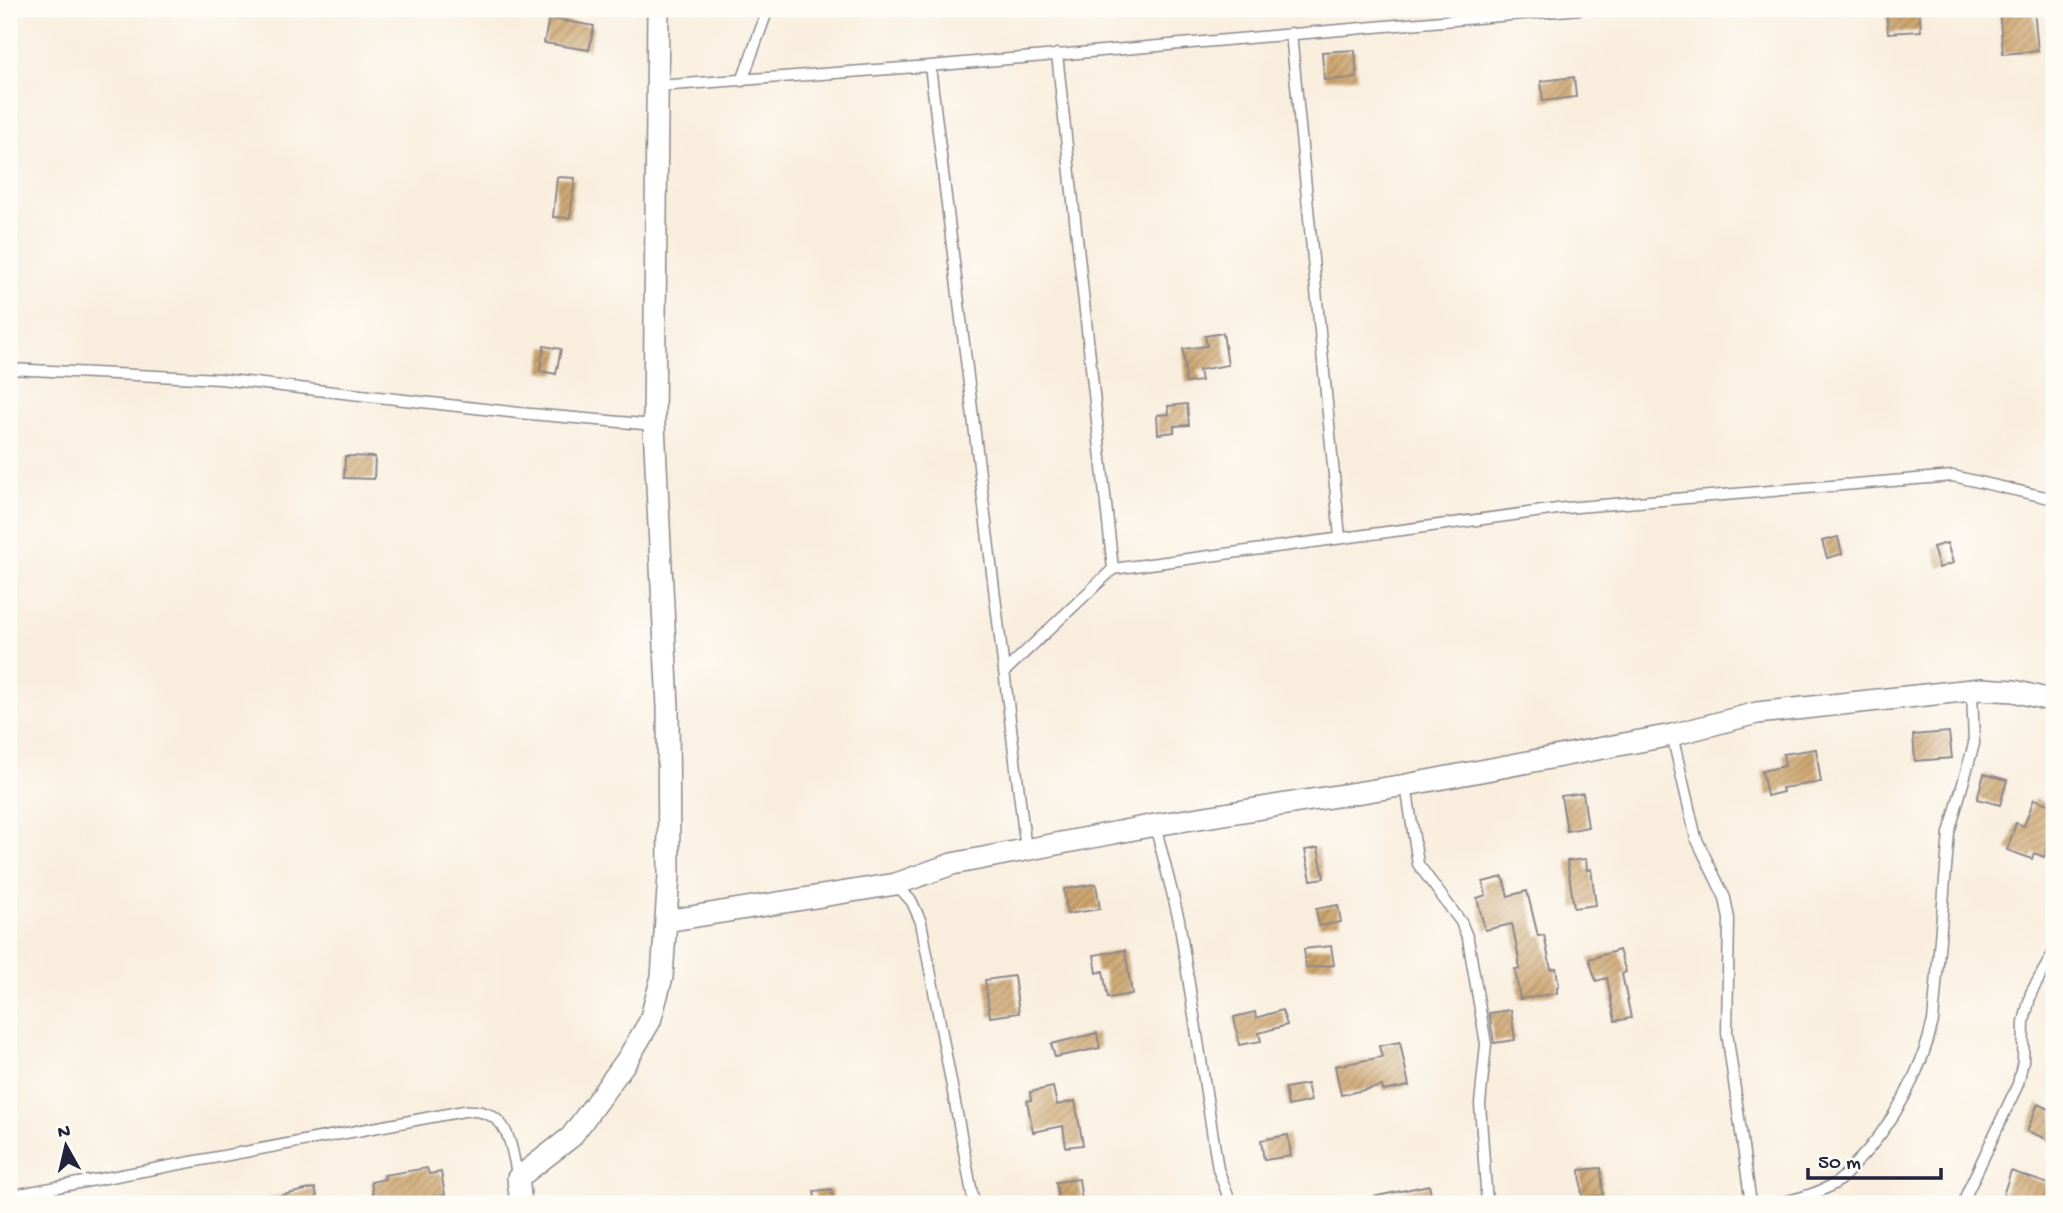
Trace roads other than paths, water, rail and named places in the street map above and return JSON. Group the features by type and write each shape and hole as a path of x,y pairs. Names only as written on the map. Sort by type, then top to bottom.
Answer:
{"street":[{"path":"521,1204 517,1178 571,1137 627,1060 650,1021 662,977 669,875 668,706 654,425 658,9"},
{"path":"666,921 896,884 952,864 1155,825 1406,785 1672,735 1757,713 1972,690 2014,691 2054,701"}],"lane":[{"path":"742,81 768,9"},
{"path":"658,86 930,66 1578,9"},
{"path":"1291,33 1340,537"},
{"path":"1057,54 1113,569"},
{"path":"930,66 1026,850"},
{"path":"9,369 220,379 654,425"},
{"path":"1004,672 1113,569 1565,508 1953,476 2054,499"},
{"path":"1773,1204 1807,1197 1836,1183 1873,1146 1903,1097 1927,1047 1933,1021 1949,833 1974,744 1972,690"},
{"path":"1672,735 1696,838 1726,898 1729,919 1727,1032 1751,1204"},
{"path":"1406,785 1418,864 1461,922 1468,939 1486,1044 1480,1104 1487,1204"},
{"path":"1155,825 1181,932 1219,1169 1231,1204"},
{"path":"896,884 912,902 921,922 974,1204"},
{"path":"1964,1204 2018,1084 2023,1061 2024,1022 2031,993 2054,953"},
{"path":"9,1196 451,1113 480,1110 491,1114 506,1129 517,1178"}]}
